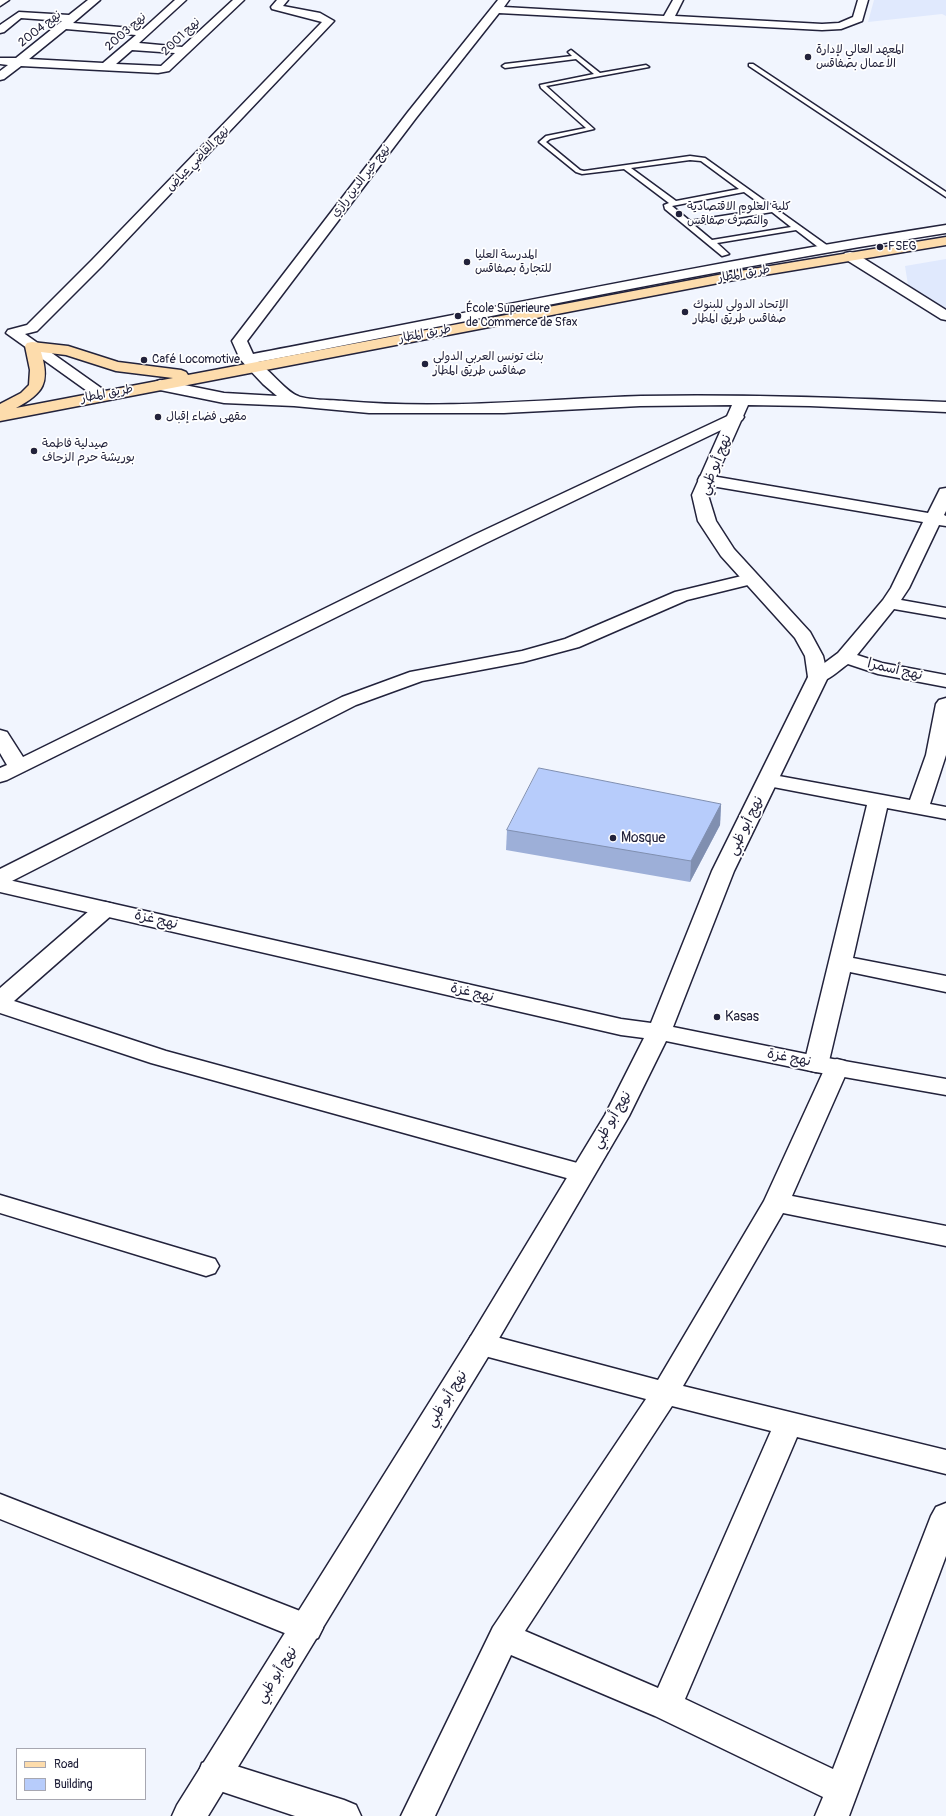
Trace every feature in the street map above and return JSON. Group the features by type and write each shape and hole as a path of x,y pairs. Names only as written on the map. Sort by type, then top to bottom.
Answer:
{"main road":[{"name":"طريق المطار","path":"0,416 198,377 251,362 850,256 946,241"},
{"path":"0,411 28,396 36,388 39,370 32,346 68,351 116,366 198,377"}],"street":[{"path":"0,3 4,0"},
{"name":"نهج 2004","path":"0,77 95,0"},
{"name":"نهج 2003","path":"107,66 180,0"},
{"name":"نهج 2001","path":"0,61 158,70 166,69 239,0"},
{"name":"نهج القاضي عياض","path":"13,333 32,328 92,269 289,65 329,21 320,15 287,12 276,7 283,0"},
{"path":"668,19 678,0"},
{"path":"500,5 668,19 822,27 841,26 858,19 863,0"},
{"name":"نهج خير الدين رازي","path":"251,362 239,341 412,115 500,5"},
{"path":"2,26 19,15 145,32"},
{"path":"130,46 186,51"},
{"path":"251,362 650,280 831,247 946,229"},
{"path":"831,247 850,256 946,316"},
{"path":"0,325 103,395"},
{"path":"251,362 268,381 294,401"},
{"path":"160,385 224,398 294,401 370,408 504,408 640,401 739,408 946,407"},
{"path":"0,776 480,539 739,408"},
{"name":"نهج أبو ظبي","path":"189,1816 307,1628 481,1344 581,1173 617,1116 659,1032 723,871 818,678 814,656 803,636 727,552 707,521 700,495 739,408"},
{"path":"706,480 939,520"},
{"path":"818,678 844,657 890,603 939,520 946,493"},
{"path":"0,878 349,701 418,676 523,656 572,643 681,596 750,579"},
{"path":"890,603 946,613"},
{"name":"نهج أسمرا","path":"844,657 878,668 946,681"},
{"path":"918,808 941,756 946,704"},
{"path":"0,736 18,766"},
{"path":"768,780 946,813"},
{"path":"418,1816 504,1638 665,1393 776,1202 826,1065 841,963 878,801"},
{"name":"نهج غزة","path":"0,885 613,1026 659,1032 946,1087"},
{"path":"0,1001 105,909"},
{"path":"841,963 946,984"},
{"path":"0,1005 159,1057 581,1173"},
{"path":"776,1202 946,1236"},
{"path":"0,1204 206,1266"},
{"path":"481,1344 665,1393 946,1462"},
{"path":"666,1706 789,1423"},
{"path":"0,1506 307,1628"},
{"path":"504,1638 666,1706 837,1803 946,1516"},
{"path":"214,1774 344,1816"}],"lane":[{"path":"568,50 599,75"},
{"path":"505,66 577,57"},
{"path":"751,65 946,195"},
{"path":"646,67 543,85 543,87 591,129 548,138 542,142 578,171 592,172 697,158 702,159 797,228 831,247"},
{"path":"625,167 673,202"},
{"path":"726,254 668,207 668,204 745,190"},
{"path":"688,224 773,210"},
{"path":"711,242 797,228"}],"shaded area":[{"path":"874,0 946,0 946,16 942,14 868,22"},
{"path":"946,259 946,309 908,285 905,266"}],"building":[{"name":"Mosque","path":"539,768 721,804 691,861 507,830"}],"place":[{"name":"المعهد العالي لإدارة الأعمال بصفاقس","path":"808,57"},
{"name":"كلية العلوم الاقتصادية والتصرف صفاقس","path":"679,214"},
{"name":"FSEG","path":"880,247"},
{"name":"المدرسة العليا للتجارة بصفاقس","path":"467,262"},
{"name":"الإتحاد الدولي للبنوك صفاقس طريق المطار","path":"685,312"},
{"name":"École Superieure de Commerce de Sfax","path":"458,316"},
{"name":"Café Locomotive","path":"144,360"},
{"name":"بنك تونس العربي الدولي صفاقس طريق المطار","path":"425,364"},
{"name":"مقهى فضاء إقبال","path":"158,417"},
{"name":"صيدلية فاطمة بوريشة حرم الزحاف","path":"34,451"},
{"name":"Mosque","path":"613,838"},
{"name":"Kasas","path":"717,1017"}]}
